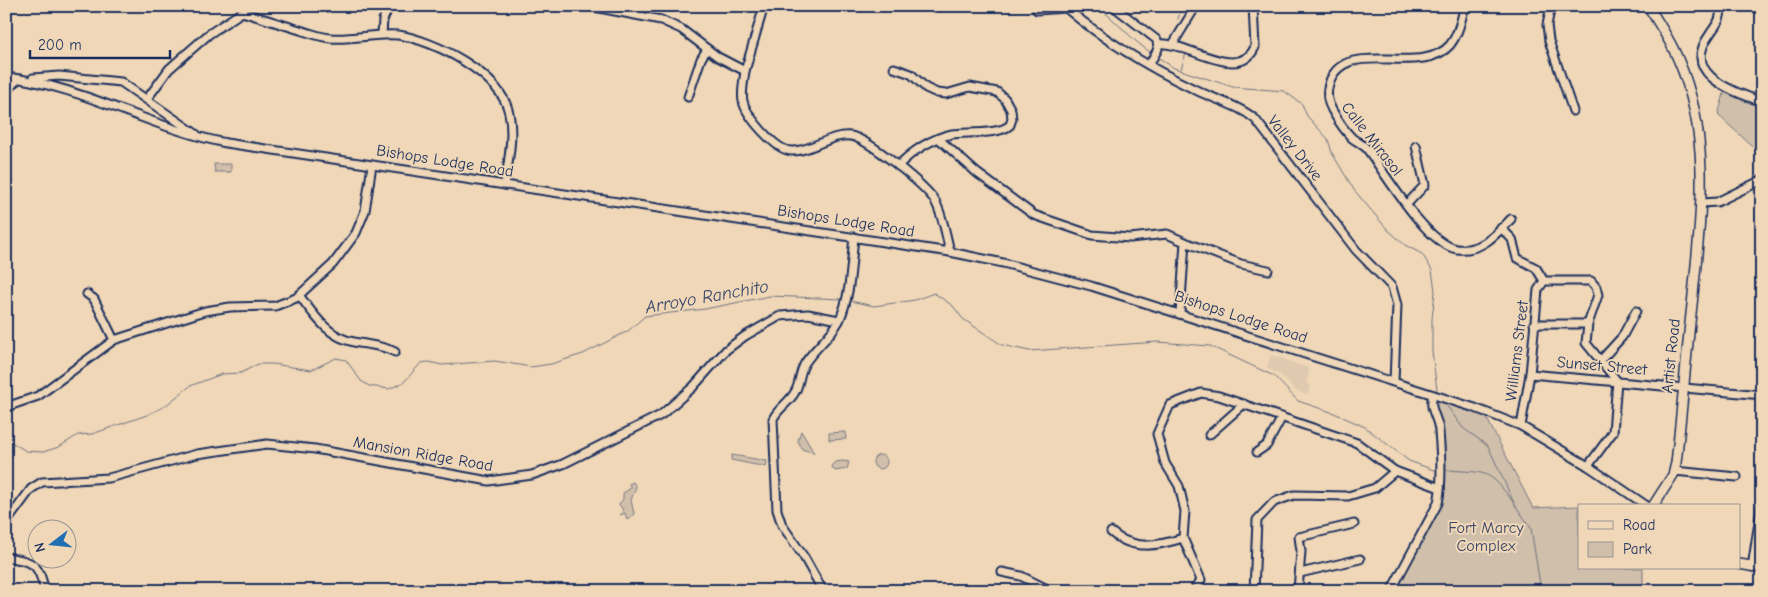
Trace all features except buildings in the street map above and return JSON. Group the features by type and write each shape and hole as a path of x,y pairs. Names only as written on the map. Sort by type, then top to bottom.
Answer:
{"main road":[{"name":"Artist Road","path":"1648,6 1668,39 1691,96 1700,137 1702,203 1674,471 1654,504"},
{"path":"1740,564 1762,568"}],"street":[{"path":"382,34 383,20 390,6"},
{"path":"589,6 661,20 682,29 721,59 745,71"},
{"path":"764,6 745,71 742,100 758,126 780,147 792,151 850,136 863,142 898,166 933,198 941,215 950,252"},
{"path":"1113,6 1154,37 1158,47 1149,65"},
{"path":"1173,44 1196,6"},
{"path":"1158,47 1173,44 1218,60 1236,62 1246,59 1255,47 1253,6"},
{"name":"Calle Mirasol","path":"1465,6 1456,36 1447,48 1438,54 1420,59 1352,61 1338,68 1329,85 1328,96 1332,110 1351,136 1366,147 1407,204 1435,237 1450,247 1467,249 1480,246 1511,218"},
{"path":"1551,6 1548,37 1573,112"},
{"path":"1720,6 1720,18 1703,48 1705,69 1713,80 1719,84 1762,102"},
{"name":"Valley Drive","path":"1037,10 1066,8 1097,33 1149,65 1195,90 1242,110 1255,119 1356,250 1390,284 1396,301 1394,382"},
{"path":"147,99 169,69 209,34 242,9 327,38 382,34 414,38 445,50 482,75 498,91 507,105 511,121 505,185"},
{"path":"688,97 701,59 707,49"},
{"path":"894,68 911,74 926,88 937,93 946,94 970,88 989,90 1000,94 1010,106 1012,119 1006,128 954,134 939,139 911,154 898,166"},
{"path":"28,79 59,76 121,82 200,137"},
{"name":"Bishops Lodge Road","path":"6,77 28,79 87,97 200,137 234,145 950,252 1046,273 1394,382 1521,426 1588,466 1644,504"},
{"path":"6,91 18,78"},
{"path":"939,139 977,174 1034,215 1092,235 1130,238 1167,234 1241,264 1268,270"},
{"path":"1407,204 1425,186 1416,146"},
{"path":"6,407 38,396 114,340 205,312 230,307 278,305 299,295 341,255 356,233 365,211 372,165"},
{"path":"1702,203 1717,202 1762,180"},
{"path":"1501,228 1512,239 1517,258 1536,268 1544,281 1591,281 1596,287 1598,295 1588,324 1586,343 1617,380 1613,432 1588,466"},
{"path":"823,591 804,557 782,525 777,510 773,419 777,411 796,391 805,363 823,343 839,320 847,297 854,237"},
{"path":"1180,314 1185,242"},
{"name":"Williams Street","path":"1521,426 1530,374 1538,290 1544,281"},
{"path":"87,294 94,299 114,340"},
{"path":"299,295 321,323 336,336 351,342 383,347 395,352"},
{"path":"1601,360 1622,337 1636,311"},
{"name":"Mansion Ridge Road","path":"6,523 31,489 42,482 109,478 202,453 266,444 315,449 489,481 532,475 563,464 661,415 693,387 726,350 744,336 780,316 808,314 839,320"},
{"path":"1534,324 1588,324"},
{"name":"Sunset Street","path":"1530,374 1617,380 1762,395"},
{"path":"1194,591 1201,580 1183,538 1185,511 1179,486 1165,463 1157,434 1170,405 1201,393 1244,404 1357,443 1396,471 1440,488"},
{"path":"1391,591 1438,503 1440,488 1440,431 1431,409 1433,395"},
{"path":"1208,435 1244,404"},
{"path":"1257,452 1266,445 1282,417"},
{"path":"1254,591 1257,520 1274,502 1294,496 1348,496 1375,488 1396,471"},
{"path":"1674,471 1737,477"},
{"path":"1752,567 1759,532 1762,502"},
{"path":"1298,591 1300,573 1299,538 1354,524"},
{"path":"1112,532 1123,542 1143,545 1167,543 1183,538"},
{"path":"6,557 25,561 37,567 42,574 45,591"},
{"path":"1300,573 1360,559"},
{"path":"1002,572 1021,576 1051,591"}],"shaded area":[{"path":"1271,355 1308,368 1306,384 1311,385 1307,395 1295,390 1281,375 1267,368"}],"green space":[{"path":"1725,90 1762,104 1762,155 1718,115"},
{"path":"214,164 231,164 231,172 215,172"},
{"name":"Fort Marcy Complex","path":"1440,399 1484,413 1533,508 1578,506 1578,570 1643,570 1643,591 1392,591 1442,501 1443,427 1434,404"},
{"path":"801,431 814,453 802,449 798,441"},
{"path":"845,432 846,439 829,440 829,433"},
{"path":"732,455 767,461 766,467 731,460"},
{"path":"880,455 885,457 887,462 885,467 880,469 875,467 873,462 875,457"},
{"path":"835,462 849,462 847,469 835,471 831,466"},
{"path":"633,482 636,487 631,500 634,514 627,520 625,513 620,515 623,510 619,504 623,499 623,493 631,488 629,484"}],"waterway":[{"path":"1097,6 1153,54"},
{"path":"1178,19 1180,11 1186,6"},
{"path":"1181,69 1186,53"},
{"path":"1156,56 1174,68 1233,87 1284,91 1302,104 1307,116 1328,139 1332,153 1354,190 1387,229 1405,245 1422,254 1432,270 1435,291 1432,319 1432,351 1437,390"},
{"path":"850,301 874,306 915,300 934,293 953,306 963,319 1002,345 1029,351 1158,342 1210,346 1274,376 1298,401 1334,413 1365,427 1409,461 1434,470"},
{"name":"Arroyo Ranchito","path":"6,439 26,451 43,452 59,447 78,435 92,434 147,415 165,406 190,386 222,374 241,373 258,364 273,364 311,370 336,358 346,360 361,381 369,386 389,389 404,382 421,363 429,362 442,365 495,361 531,367 551,364 583,354 628,331 645,316 705,309 770,296 842,299"},
{"path":"1447,406 1463,428 1488,446 1515,505 1531,528 1541,591"},
{"path":"1447,470 1486,474 1498,483 1513,502"}]}
